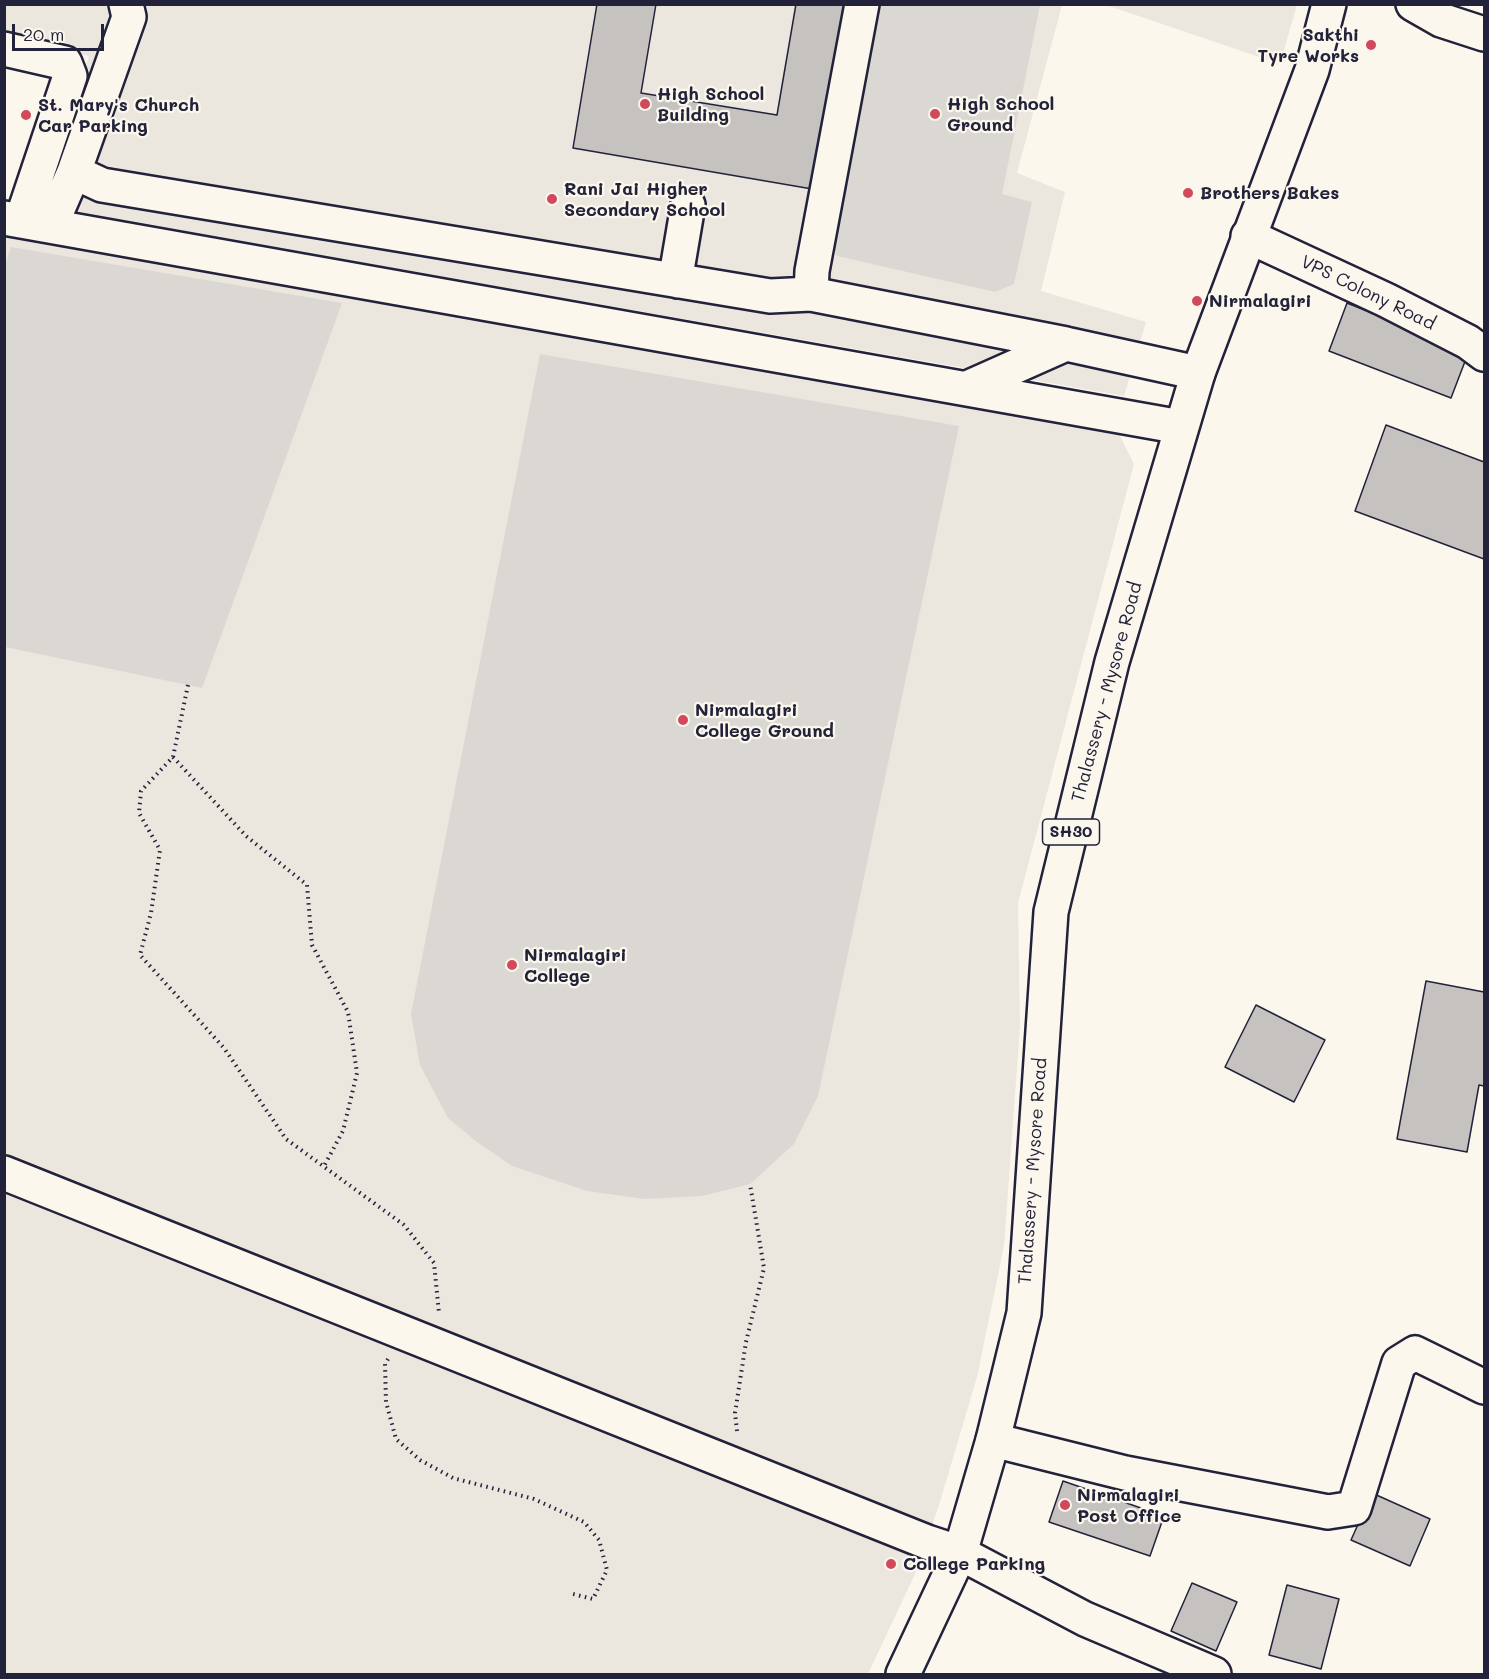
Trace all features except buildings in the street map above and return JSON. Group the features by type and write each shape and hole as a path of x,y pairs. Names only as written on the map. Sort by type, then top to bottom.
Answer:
{"main road":[{"path":"26,221 74,172 129,17 126,4"},
{"path":"811,294 812,271 862,4"},
{"name":"Thalassery - Mysore Road","path":"903,1674 960,1552 970,1511 993,1440 1024,1313 1051,912 1112,662 1198,373 1312,70 1329,4"},
{"path":"1413,4 1441,20 1485,34"},
{"path":"4,49 64,63 70,76 26,221"},
{"path":"74,172 102,185 678,281 770,296 811,294 1066,344 1198,373"},
{"path":"678,281 677,270 688,205"},
{"path":"26,221 1181,427"},
{"name":"VPS Colony Road","path":"1248,237 1386,300 1468,342 1485,354"},
{"path":"967,388 1066,344"},
{"path":"4,1173 927,1542 960,1552 1085,1619 1214,1674"},
{"path":"993,1440 1125,1473 1328,1512 1354,1508 1399,1363 1415,1353 1485,1387"}],"path":[{"path":"188,685 172,757 141,791 139,813 160,850 151,912 141,955 224,1048 286,1139 404,1226 434,1263 439,1316 454,1353"},
{"path":"172,757 246,836 307,885 312,945 348,1012 357,1073 343,1131 324,1166"},
{"path":"742,1467 735,1413 747,1341 764,1268 750,1184"},
{"path":"405,1333 385,1364 386,1402 396,1439 420,1460 453,1478 534,1499 584,1522 599,1540 607,1570 593,1599 573,1594"}],"shaded area":[{"name":"Rani Jai Higher Secondary School","path":"5,4 1062,5 1017,173 1065,192 1041,291 1146,322 1124,396 39,206 89,56 5,36"},
{"name":"High School Ground","path":"872,5 1040,5 1002,194 1032,202 1014,284 995,292 837,256 829,237"},
{"path":"1106,5 1297,5 1280,64"},
{"name":"Nirmalagiri College","path":"4,232 1117,430 1134,464 1018,903 1020,1027 1004,1246 977,1377 939,1505 915,1574 868,1674 5,1674"},
{"path":"11,247 342,303 202,688 5,647 4,268"},
{"name":"Nirmalagiri College Ground","path":"540,354 959,426 818,1096 794,1144 750,1184 702,1196 645,1199 587,1191 512,1166 448,1118 420,1065 411,1014"}],"place":[{"name":"Sakthi Tyre Works","path":"1371,45"},
{"name":"High School Building","path":"645,104"},
{"name":"High School Ground","path":"935,114"},
{"name":"St. Mary's Church Car Parking","path":"26,115"},
{"name":"Brothers Bakes","path":"1188,193"},
{"name":"Rani Jai Higher Secondary School","path":"552,199"},
{"name":"Nirmalagiri","path":"1197,301"},
{"name":"Nirmalagiri College Ground","path":"683,720"},
{"name":"Nirmalagiri College","path":"512,965"},
{"name":"Nirmalagiri Post Office","path":"1065,1505"},
{"name":"College Parking","path":"891,1564"}]}
